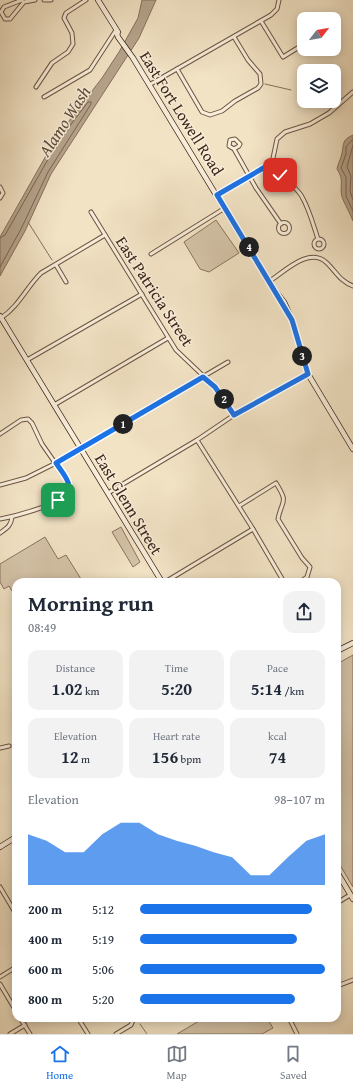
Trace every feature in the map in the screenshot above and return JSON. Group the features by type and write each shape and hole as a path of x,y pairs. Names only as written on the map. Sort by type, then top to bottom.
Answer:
{"street":[{"path":"21,1 4,7 1,12 5,19 10,18 24,2 35,0"},
{"path":"44,0 52,0"},
{"path":"36,87 52,63 68,52 73,44 72,33 64,18 66,13 86,0"},
{"name":"East Fort Lowell Road","path":"98,0 270,281 284,309 292,320 308,374 353,449"},
{"path":"149,85 261,21 277,9 279,0"},
{"path":"261,21 283,57 297,48"},
{"path":"44,97 90,70 116,30"},
{"path":"177,69 202,112 210,115 222,111 235,101 258,88 261,81 260,74 248,60 234,37"},
{"path":"52,92 55,97"},
{"path":"217,195 272,163 278,139 285,132 310,124 329,113 353,92"},
{"path":"234,149 248,176 281,224"},
{"path":"272,163 280,175 300,195 318,239"},
{"path":"0,187 2,193 0,198"},
{"path":"151,254 225,208"},
{"name":"East Patricia Street","path":"91,212 176,350 215,387 234,415"},
{"path":"1,317 13,310 32,282 41,274 105,235"},
{"path":"270,281 305,258 312,256 320,258 327,263 336,275 347,284 353,286"},
{"path":"56,265 66,282"},
{"path":"27,360 142,294"},
{"name":"East Glenn Street","path":"1,317 161,578"},
{"path":"54,405 168,338"},
{"path":"0,485 26,478 56,463 228,362"},
{"path":"108,493 197,440 234,415 308,374"},
{"path":"0,434 21,420 28,419 32,423 42,444 69,483 69,490 58,500 27,513 0,519"},
{"path":"197,440 239,506 282,578"},
{"path":"239,506 276,483 284,496 284,502 278,519 302,558 310,567 306,578"},
{"path":"0,533 8,528 12,517"},
{"path":"170,578 253,529"},
{"path":"341,650 353,643"},
{"path":"1,748 9,746"},
{"path":"0,847 12,840"},
{"path":"341,879 352,897 341,901"},
{"path":"0,887 12,907"},
{"path":"0,977 12,970"},
{"path":"341,984 353,980"},
{"path":"0,984 12,1004"},
{"path":"23,1022 30,1034"},
{"path":"80,1022 88,1034"},
{"path":"116,1034 131,1025 132,1022"},
{"path":"291,1022 297,1034"},
{"path":"10,1034 25,1025"}],"shaded area":[{"path":"216,220 239,253 209,272 200,269 184,242"},
{"path":"121,527 140,562 133,567 112,532"},
{"path":"45,537 58,559 66,555 80,578 12,578 12,591 9,586 4,589 0,582 0,564"},
{"path":"353,655 353,887 341,867 341,662"},
{"path":"197,1022 269,1022 273,1028 262,1034 177,1034"}],"water":[{"name":"Alamo Wash","path":"142,0 156,0 139,38 51,174 25,231 0,276 0,237 56,138 102,78 119,52 138,18"},
{"path":"353,135 353,221 342,197 341,177 337,169 342,155 344,142"}],"waterway":[{"path":"265,84 291,90"},
{"path":"28,222 52,260"},
{"path":"140,1024 147,1034"}],"route":[{"path":"58,500 69,490 69,483 56,463 203,377 215,387 234,415 308,374 292,320 284,309 276,292 217,195 272,163 280,175"}]}
